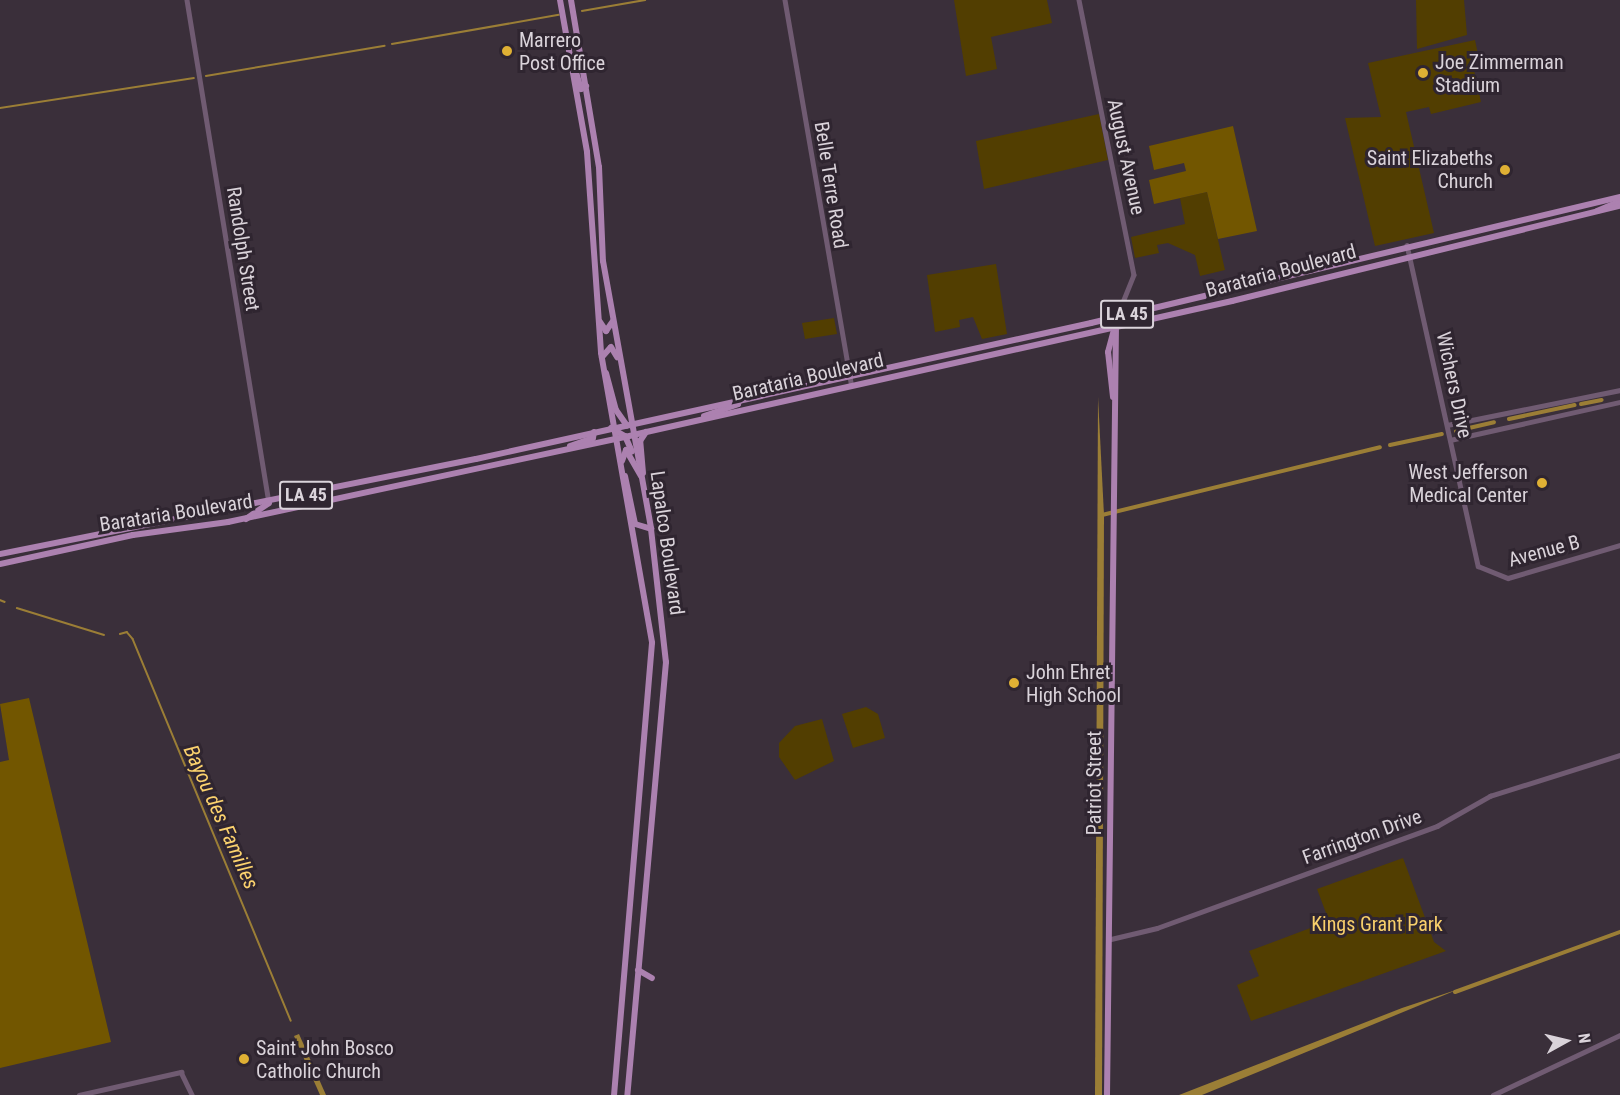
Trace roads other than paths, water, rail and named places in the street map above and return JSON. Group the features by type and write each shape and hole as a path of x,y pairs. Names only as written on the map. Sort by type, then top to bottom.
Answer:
{"main road":[{"name":"Lapalco Boulevard","path":"560,0 587,152 595,295 602,363 652,662 640,822 614,1094"},
{"name":"Lapalco Boulevard","path":"569,0 586,86 614,319 651,529 665,671 627,1095"},
{"path":"570,57 581,89 586,86"},
{"name":"Barataria Boulevard","path":"1,564 133,535 246,519 625,436 632,429 687,411 1140,311 1407,245 1620,199"},
{"path":"1597,212 1620,199"},
{"name":"Barataria Boulevard","path":"0,554 152,523 185,520 269,503 612,428 650,430 934,364 1116,327 1620,206"},
{"path":"595,295 604,331 614,319"},
{"name":"Patriot Street","path":"1107,1095 1111,939 1113,398 1117,316"},
{"name":"Patriot Street","path":"1113,398 1109,343 1116,327"},
{"path":"1096,331 1109,343"},
{"path":"624,380 613,349 606,349 602,363 613,397 632,429"},
{"path":"934,364 944,353"},
{"path":"926,366 935,355"},
{"path":"613,397 621,408 627,402"},
{"path":"741,410 749,397"},
{"path":"704,417 738,405 740,399"},
{"path":"641,476 639,441 650,430 653,422 687,411"},
{"path":"612,428 625,436 636,470"},
{"path":"568,448 594,432"},
{"path":"527,458 536,445"},
{"path":"518,459 527,447"},
{"path":"641,476 626,450 621,469 639,522 648,515"},
{"path":"478,468 486,456"},
{"path":"468,470 476,459"},
{"path":"399,485 414,471"},
{"path":"382,489 397,475"},
{"path":"314,503 329,490"},
{"path":"630,495 635,524 651,529"},
{"path":"246,519 269,503"},
{"path":"162,531 185,520"},
{"path":"133,535 152,523"},
{"path":"1,564 16,550"},
{"path":"652,662 659,661 665,671"},
{"path":"645,752 659,752"},
{"path":"643,774 657,775"},
{"path":"640,822 652,818"},
{"path":"636,867 648,868"},
{"path":"632,908 644,905 633,890"},
{"path":"627,957 629,980 638,981"},
{"path":"638,970 652,978"},
{"path":"623,998 636,990"}],"street":[{"name":"Randolph Street","path":"186,0 269,503"},
{"name":"Belle Terre Road","path":"785,0 847,375"},
{"name":"August Avenue","path":"1079,0 1134,275 1117,316"},
{"name":"Wichers Drive","path":"1407,245 1478,566"},
{"path":"1125,301 1140,311"},
{"path":"847,375 848,384"},
{"path":"1447,425 1620,390"},
{"path":"1450,440 1620,402"},
{"name":"Avenue B","path":"1478,566 1508,578 1620,545"},
{"name":"Farrington Drive","path":"1111,939 1157,928 1437,826 1490,796 1620,755"},
{"path":"1493,1095 1620,1035"},
{"path":"79,1095 181,1072 192,1095"}],"waterway":[{"path":"582,11 645,0"},
{"path":"392,44 558,15"},
{"path":"206,76 384,46"},
{"path":"0,108 194,78"},
{"path":"1581,404 1602,400"},
{"path":"1509,419 1575,405"},
{"path":"1456,431 1494,422"},
{"path":"1390,445 1442,434"},
{"path":"1102,515 1380,447"},
{"name":"Bayou des Familles","path":"0,600 5,602"},
{"name":"Bayou des Familles","path":"17,608 104,635"},
{"name":"Bayou des Familles","path":"120,634 127,632 133,639 291,1021"},
{"path":"1455,992 1620,932"}],"place":[{"name":"Marrero Post Office","path":"507,51"},
{"name":"Joe Zimmerman Stadium","path":"1423,73"},
{"name":"Saint Elizabeths Church","path":"1505,170"},
{"name":"West Jefferson Medical Center","path":"1542,483"},
{"name":"John Ehret High School","path":"1014,683"},
{"name":"Saint John Bosco Catholic Church","path":"244,1059"}],"park label":[{"name":"Kings Grant Park","path":"1377,924"}]}
